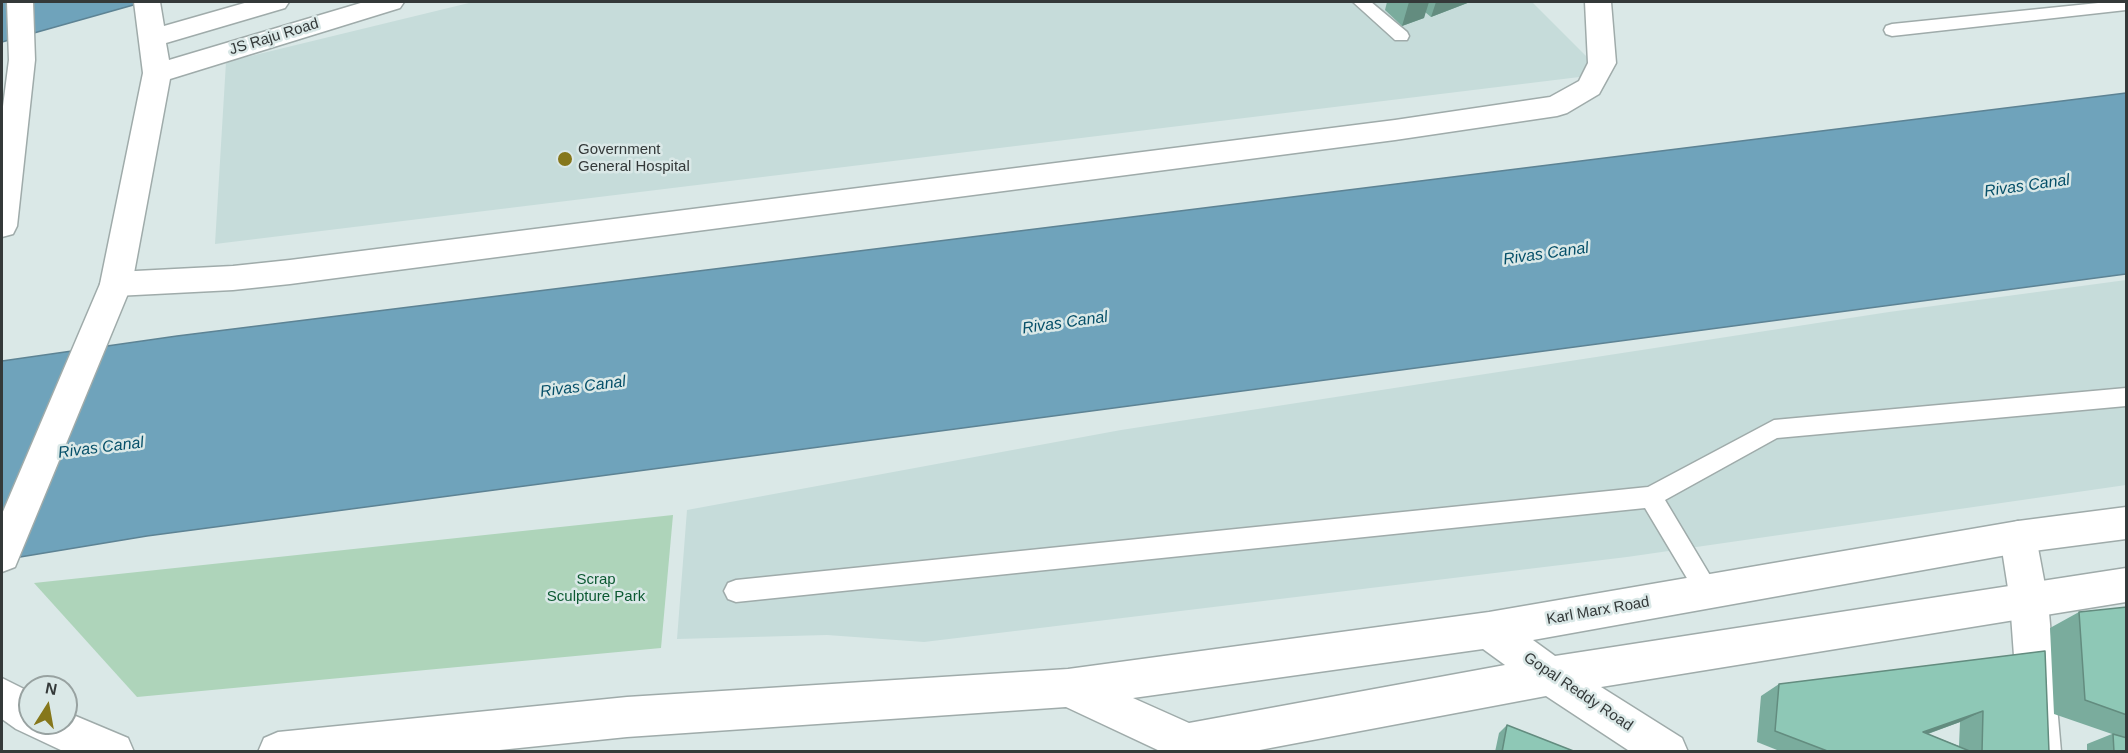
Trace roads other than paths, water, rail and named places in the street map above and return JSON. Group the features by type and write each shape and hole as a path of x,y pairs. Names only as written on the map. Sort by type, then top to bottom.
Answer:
{"main road":[{"path":"2,226 9,109 22,60 20,2"},
{"path":"2,555 116,284 157,73 150,19 276,2"},
{"name":"JS Raju Road","path":"157,73 391,2"},
{"path":"116,284 233,278 290,272 1371,133 1557,106 1589,87 1602,63 1598,2"},
{"name":"Karl Marx Road","path":"278,752 627,717 1068,688 1489,630 2018,537 2127,523"},
{"path":"2018,537 2029,600 2041,752"},
{"path":"1068,688 1190,749 1550,676 2127,585"},
{"name":"Gopal Reddy Road","path":"1489,630 1550,676 1668,752"},
{"path":"2,697 18,707"},
{"path":"74,735 114,752"}],"lane":[{"path":"1361,2 1401,36"},
{"path":"1892,30 2127,5"},
{"path":"736,591 1651,497 1774,429 2127,396"},
{"path":"1651,497 1708,592"}],"water":[{"path":"2,2 144,2 2,42"},
{"name":"Rivas Canal","path":"2126,93 2126,274 147,536 2,560 2,361 177,336"}],"place":[{"name":"Government General Hospital","path":"565,159"}],"park label":[{"name":"Scrap Sculpture Park","path":"596,588"}]}
